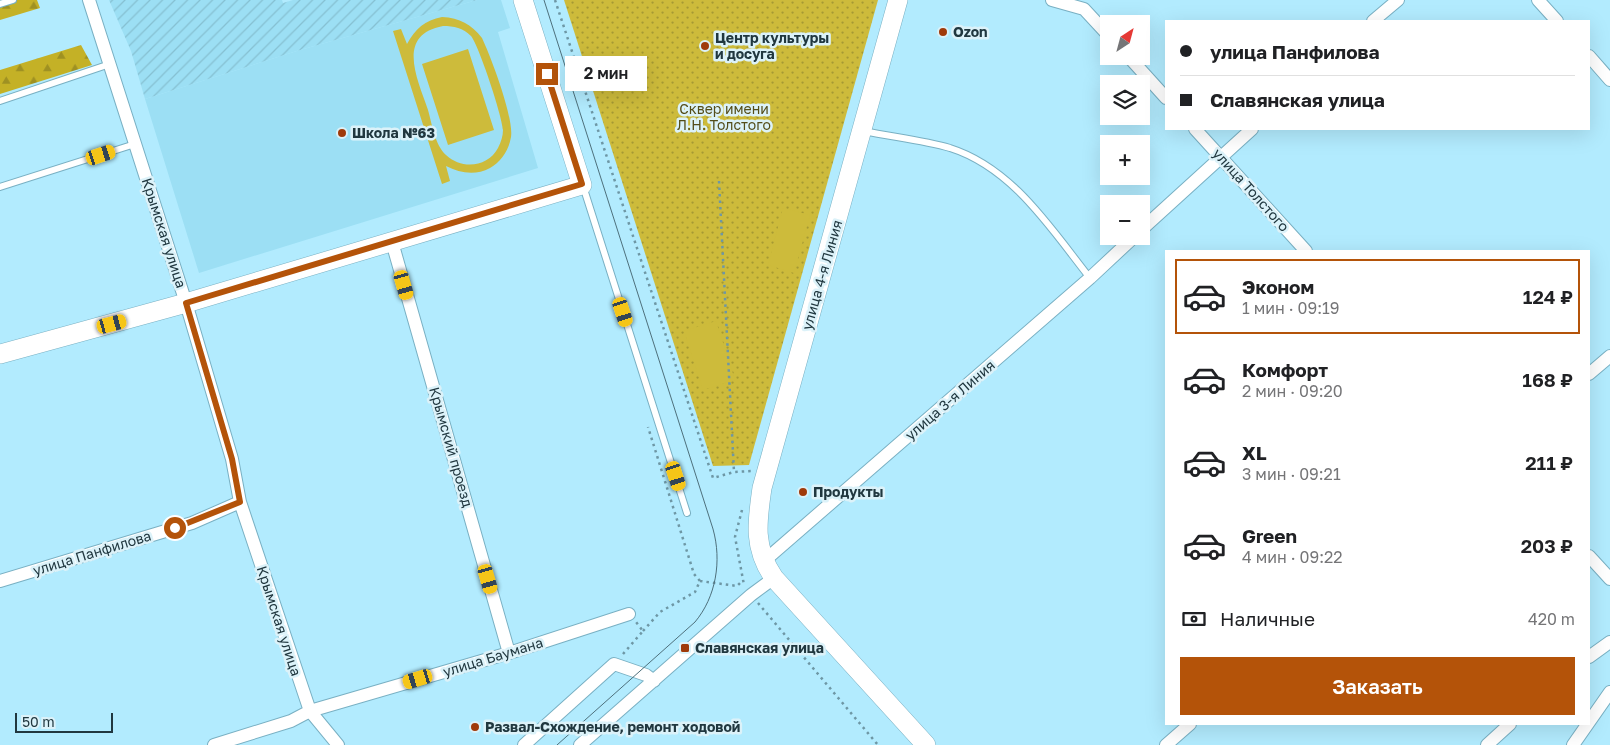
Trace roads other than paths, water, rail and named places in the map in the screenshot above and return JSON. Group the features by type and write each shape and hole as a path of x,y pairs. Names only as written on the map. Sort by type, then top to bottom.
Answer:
{"street":[{"name":"Крымская улица","path":"89,0 186,303 232,459 240,502 310,711 338,745"},
{"path":"0,354 186,303 582,184 523,0"},
{"name":"улица 4-я Линия","path":"762,556 757,533 762,488 898,0"},
{"path":"1052,0 1086,4 1100,23"},
{"path":"1374,20 1398,0"},
{"path":"1538,0 1557,20"},
{"path":"1590,57 1610,80"},
{"path":"1136,65 1165,97"},
{"name":"улица Толстого","path":"1196,130 1305,250"},
{"path":"1150,222 1251,130"},
{"name":"Крымский проезд","path":"392,242 509,652"},
{"name":"улица 3-я Линия","path":"762,556 1090,278 1125,245"},
{"path":"1590,373 1610,356"},
{"name":"улица Панфилова","path":"0,582 192,523 240,502"},
{"path":"762,556 774,578 926,745"},
{"path":"1590,557 1610,579"},
{"path":"580,745 751,595 774,578"},
{"name":"улица Баумана","path":"214,745 291,721 310,711 629,614"},
{"path":"1590,656 1610,642"},
{"path":"524,745 614,664 646,675 654,681"},
{"path":"1590,721 1610,692"},
{"path":"1166,745 1189,725"},
{"path":"1487,745 1509,725"},
{"path":"1573,745 1587,725"}],"lane":[{"path":"0,4 13,0"},
{"path":"0,101 110,64"},
{"path":"862,131 950,148 987,167 1029,200 1090,278"},
{"path":"0,187 135,144"},
{"path":"582,184 687,513"}],"tram line":[{"path":"544,0 713,529 717,554 717,566 712,590 708,601 695,622 557,745"}],"place":[{"name":"Ozon","path":"943,32"},
{"name":"Центр культуры и досуга","path":"705,46"},
{"name":"Школа №63","path":"342,133"},
{"name":"Продукты","path":"803,492"},
{"name":"Славянская улица","path":"685,648"},
{"name":"Развал-Схождение, ремонт ходовой","path":"475,727"}],"park label":[{"name":"Сквер имени Л.Н. Толстого","path":"724,118"}]}
